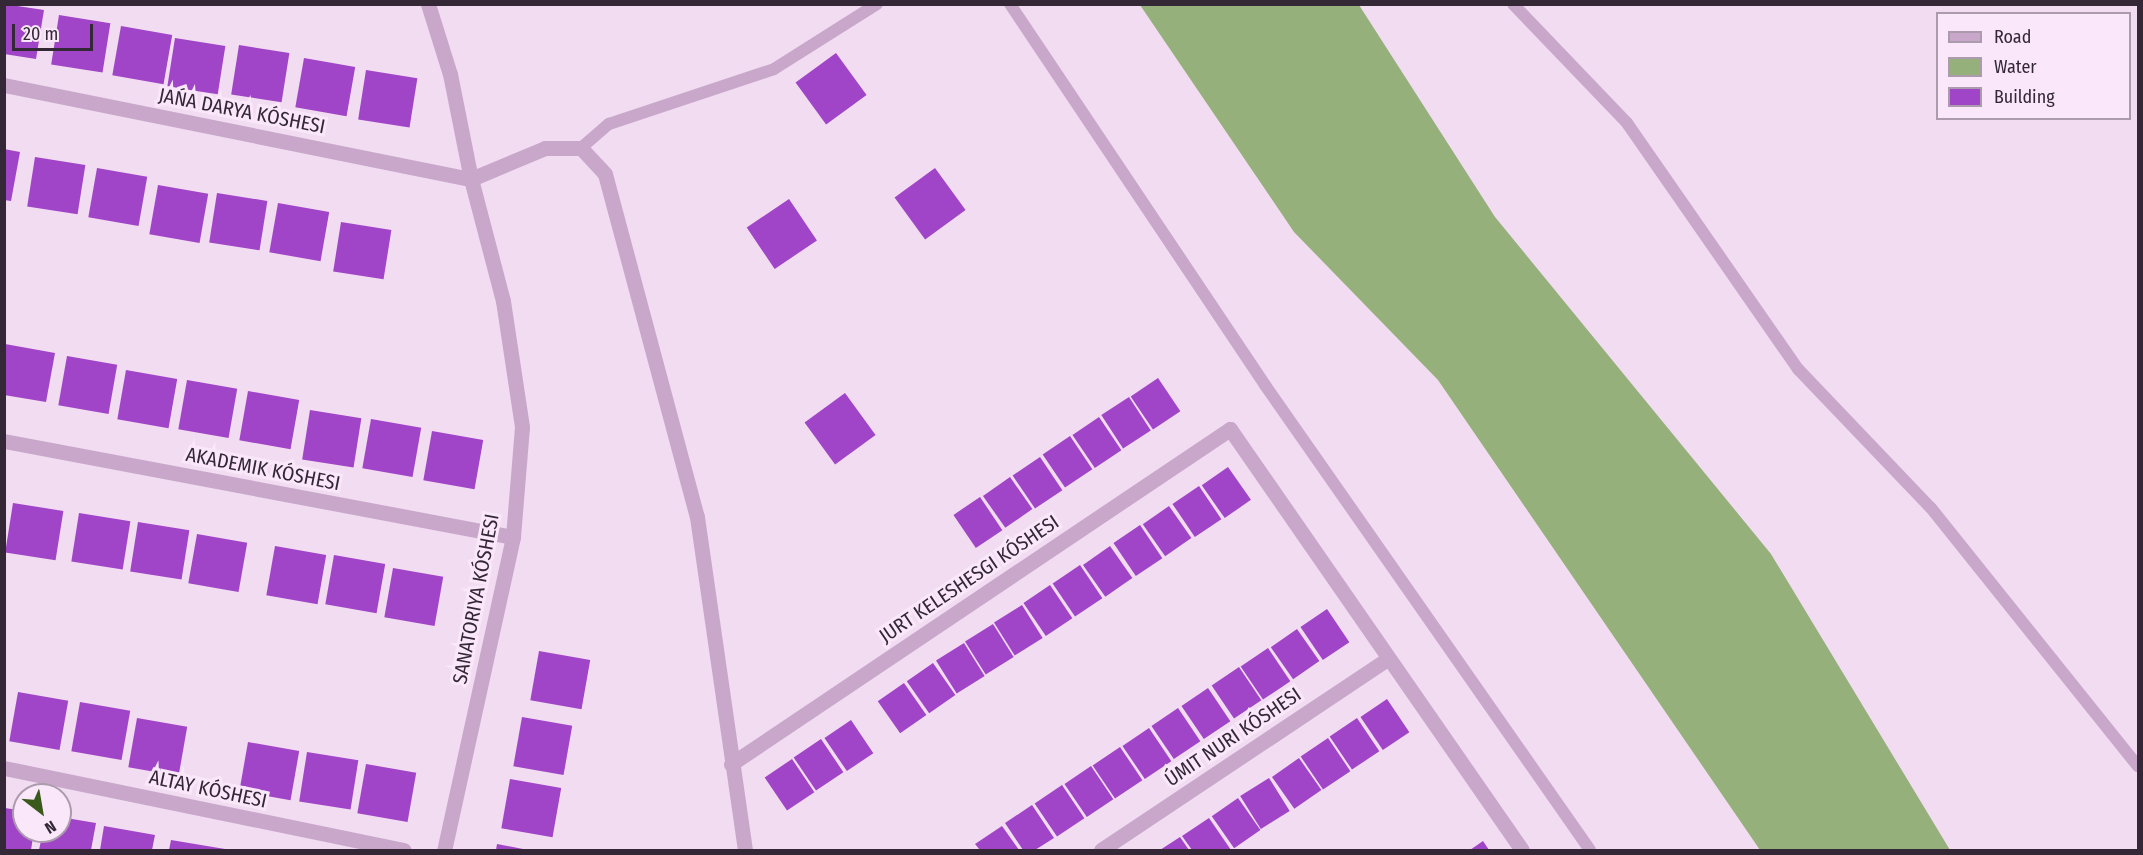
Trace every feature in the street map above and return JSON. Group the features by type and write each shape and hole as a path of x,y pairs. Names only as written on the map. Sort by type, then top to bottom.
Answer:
{"street":[{"name":"SANATORIYA KÓSHESI","path":"428,4 450,74 471,179 503,301 522,427 513,537 444,850"},
{"name":"JAŃA DARYA KÓSHESI","path":"4,85 471,179"},
{"path":"471,179 545,148 581,148 605,174 621,223 697,517 745,850"},
{"name":"JURT KELESHESGI KÓSHESI","path":"731,764 1230,429 1388,659"},
{"name":"AKADEMIK KÓSHESI","path":"4,441 513,537"},
{"path":"1101,850 1388,659 1522,850"},
{"name":"ALTAY KÓSHESI","path":"4,768 404,850"}],"lane":[{"path":"581,148 609,124 774,69 877,4"},
{"path":"1010,4 1265,385 1590,850"},
{"path":"1513,4 1627,123 1798,369 1931,508 2139,766"}],"water":[{"path":"1140,5 1359,5 1495,217 1771,554 1950,850 1760,850 1438,380 1294,232"}],"building":[{"path":"4,4 44,10 36,59 4,54"},
{"path":"59,15 110,23 103,73 51,64"},
{"path":"121,26 172,35 164,84 112,75"},
{"path":"175,38 225,46 218,94 167,86"},
{"path":"239,45 289,53 282,102 231,94"},
{"path":"836,53 867,95 826,124 796,82"},
{"path":"304,58 355,67 347,116 295,107"},
{"path":"366,70 417,78 410,128 358,119"},
{"path":"4,149 20,152 11,201 4,200"},
{"path":"35,157 85,165 78,214 27,206"},
{"path":"97,168 147,177 139,226 88,217"},
{"path":"935,168 966,210 925,239 895,197"},
{"path":"158,185 208,194 200,243 149,234"},
{"path":"217,193 267,201 260,250 209,242"},
{"path":"789,199 817,240 775,269 747,228"},
{"path":"278,203 329,212 321,261 269,252"},
{"path":"341,222 391,230 384,279 333,271"},
{"path":"5,344 55,353 46,402 4,395"},
{"path":"67,356 117,365 109,414 58,405"},
{"path":"126,370 177,379 169,428 117,419"},
{"path":"1158,378 1180,411 1153,430 1131,396"},
{"path":"187,380 237,389 229,438 178,429"},
{"path":"248,391 299,400 291,449 239,440"},
{"path":"845,393 876,435 835,464 805,422"},
{"path":"1129,397 1151,431 1123,449 1101,415"},
{"path":"310,410 361,418 354,468 302,459"},
{"path":"1099,417 1121,450 1095,468 1072,435"},
{"path":"371,419 421,428 413,477 362,468"},
{"path":"432,431 483,440 475,489 423,480"},
{"path":"1070,436 1092,469 1065,488 1043,454"},
{"path":"1040,457 1062,490 1035,509 1013,475"},
{"path":"1228,467 1251,500 1225,518 1202,485"},
{"path":"1010,477 1032,509 1005,528 983,496"},
{"path":"1199,486 1221,519 1195,537 1172,504"},
{"path":"980,497 1002,530 976,548 953,515"},
{"path":"13,503 63,511 56,560 5,552"},
{"path":"1169,506 1191,538 1165,556 1143,524"},
{"path":"79,513 130,521 123,570 71,561"},
{"path":"138,522 189,530 182,580 130,571"},
{"path":"1140,525 1162,558 1136,576 1113,543"},
{"path":"197,534 247,543 239,592 188,583"},
{"path":"275,546 326,555 318,604 266,595"},
{"path":"1110,546 1132,578 1105,597 1083,565"},
{"path":"334,555 385,564 377,613 325,604"},
{"path":"1080,565 1102,598 1075,617 1053,583"},
{"path":"393,568 443,577 435,626 384,617"},
{"path":"1050,585 1072,618 1046,636 1023,603"},
{"path":"1022,605 1043,638 1015,656 994,622"},
{"path":"1327,609 1349,642 1323,660 1300,627"},
{"path":"993,624 1014,657 986,675 965,641"},
{"path":"1297,629 1319,661 1293,679 1271,647"},
{"path":"964,643 985,676 957,694 936,660"},
{"path":"1268,648 1290,681 1263,700 1241,666"},
{"path":"539,651 590,660 582,709 530,700"},
{"path":"933,663 955,695 929,713 907,681"},
{"path":"1239,667 1261,700 1234,719 1212,685"},
{"path":"904,683 926,715 900,733 878,701"},
{"path":"1208,688 1230,721 1204,739 1181,706"},
{"path":"18,692 68,701 60,750 9,741"},
{"path":"1387,699 1409,732 1383,750 1360,717"},
{"path":"80,702 130,711 122,760 71,751"},
{"path":"1178,708 1200,741 1174,759 1151,726"},
{"path":"522,717 572,726 564,775 513,766"},
{"path":"137,718 187,727 179,776 128,767"},
{"path":"1357,718 1379,751 1352,770 1330,736"},
{"path":"851,720 873,753 847,771 824,738"},
{"path":"1149,728 1171,761 1145,779 1122,746"},
{"path":"1328,738 1350,771 1323,790 1301,756"},
{"path":"821,739 843,772 816,791 794,757"},
{"path":"248,742 299,751 291,800 239,791"},
{"path":"1120,747 1142,780 1115,799 1093,765"},
{"path":"307,752 358,760 351,810 299,801"},
{"path":"1299,758 1321,790 1294,809 1272,777"},
{"path":"792,759 814,792 787,811 765,777"},
{"path":"366,764 416,773 408,822 357,813"},
{"path":"1091,766 1113,799 1087,817 1064,784"},
{"path":"1269,778 1290,811 1261,829 1240,796"},
{"path":"510,779 561,788 553,837 501,828"},
{"path":"1062,785 1084,818 1057,837 1035,803"},
{"path":"1238,798 1260,830 1234,848 1212,816"},
{"path":"1032,805 1054,838 1035,850 1023,850 1005,823"},
{"path":"5,808 12,809 12,843 32,843 31,850 5,850"},
{"path":"1209,818 1231,850 1192,850 1182,836"},
{"path":"72,819 96,823 91,850 39,850 40,843 72,843"},
{"path":"104,826 155,835 152,850 100,850"},
{"path":"1002,826 1019,850 980,850 975,844"},
{"path":"1180,837 1189,850 1160,850"},
{"path":"171,840 225,849 225,850 169,850"},
{"path":"1483,841 1489,850 1470,850"},
{"path":"497,844 523,849 523,850 496,850"}]}
